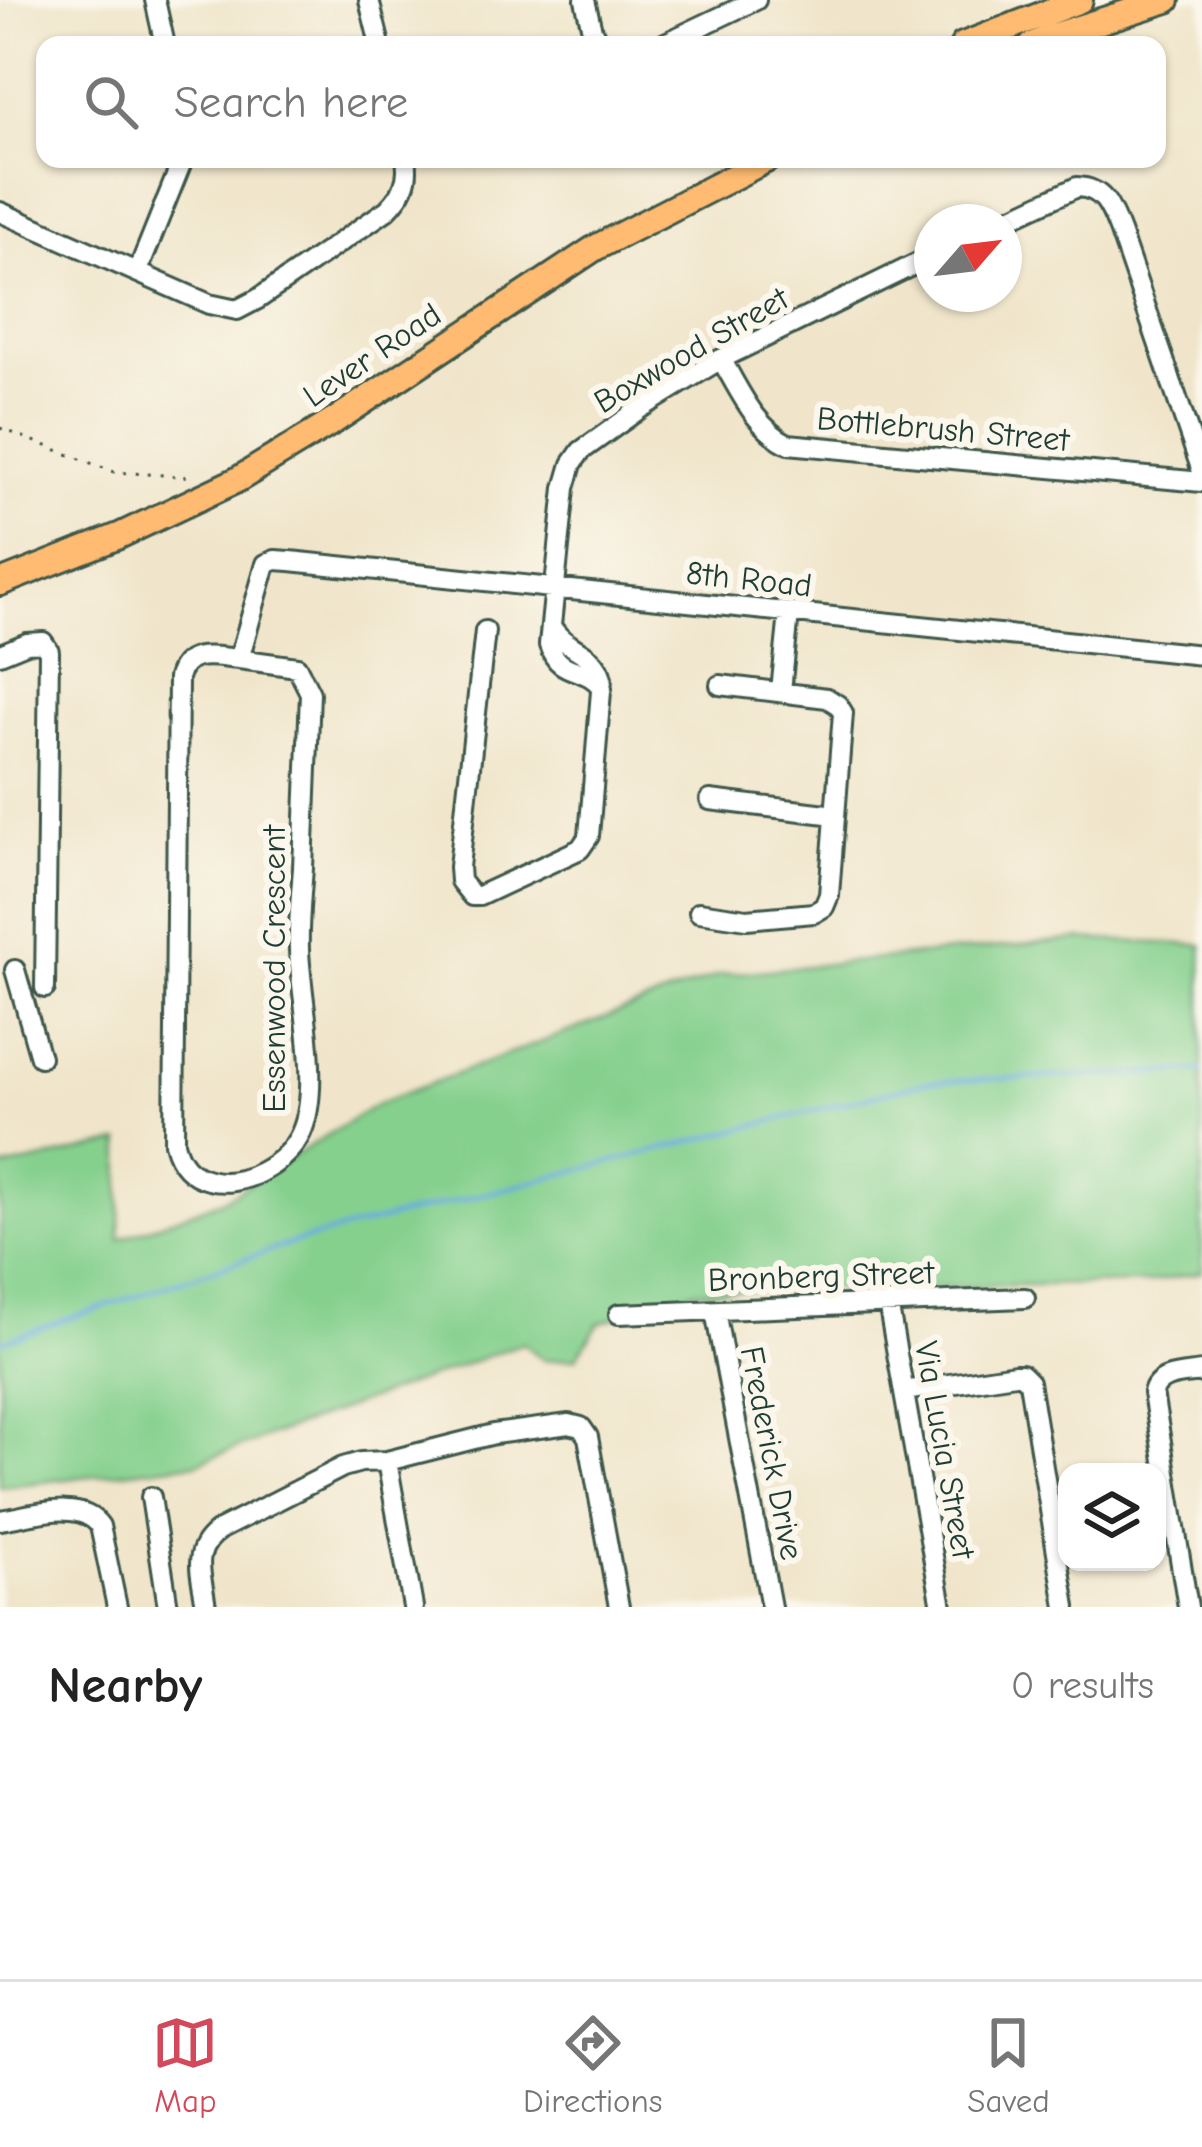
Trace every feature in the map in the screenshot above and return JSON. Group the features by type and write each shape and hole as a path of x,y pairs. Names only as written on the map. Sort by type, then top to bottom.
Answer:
{"main road":[{"path":"1041,24 1080,0"},
{"path":"997,36 1167,0"},
{"name":"Lever Road","path":"0,568 99,536 225,479 556,262 723,168"},
{"name":"Lever Road","path":"0,583 119,536 237,480 595,248 751,168"}],"street":[{"path":"154,0 163,36"},
{"path":"369,0 378,36"},
{"path":"585,0 595,36"},
{"path":"680,36 756,0"},
{"path":"138,272 179,168"},
{"path":"0,212 228,310 244,308 387,210 406,184 406,168"},
{"path":"1022,212 1069,189 1090,188 1104,198 1202,471"},
{"name":"Boxwood Street","path":"485,631 459,867 460,881 472,896 580,849 590,831 602,688 594,677 558,663 550,650 565,488 577,457 641,408 722,359 914,265"},
{"name":"Bottlebrush Street","path":"722,359 757,418 788,444 1202,482"},
{"name":"8th Road","path":"239,659 264,566 275,560 1202,655"},
{"path":"781,691 789,614"},
{"path":"0,654 35,641 43,642 49,651 46,988"},
{"name":"Essenwood Crescent","path":"191,659 239,659 297,667 310,693 299,950 310,1094 301,1134 294,1144 274,1164 228,1184 188,1170 180,1163 174,1143 178,678 183,664 191,659"},
{"path":"699,912 747,919 820,911 829,895 843,713 832,700 720,685"},
{"path":"710,800 835,815"},
{"path":"40,1057 8,969 38,968 47,961"},
{"name":"Bronberg Street","path":"619,1314 1025,1298"},
{"name":"Via Lucia Street","path":"888,1303 942,1607"},
{"name":"Frederick Drive","path":"715,1311 770,1607"},
{"path":"1188,1607 1154,1387 1162,1379 1202,1372"},
{"path":"904,1391 1016,1374 1029,1382 1066,1607"},
{"path":"206,1607 200,1557 206,1540 343,1467 494,1434 569,1424 581,1427 589,1437 619,1607"},
{"path":"387,1461 413,1607"},
{"path":"151,1497 168,1607"},
{"path":"0,1520 74,1510 96,1518 117,1607"}],"path":[{"path":"0,428 114,472 225,479"}],"green space":[{"path":"1080,939 1202,945 1202,1272 1147,1283 692,1291 599,1323 576,1358 544,1360 523,1343 196,1463 0,1487 0,1169 121,1142 120,1239 225,1199 379,1103 720,975"}],"waterway":[{"path":"0,1342 295,1242 926,1082 1202,1071"}]}
